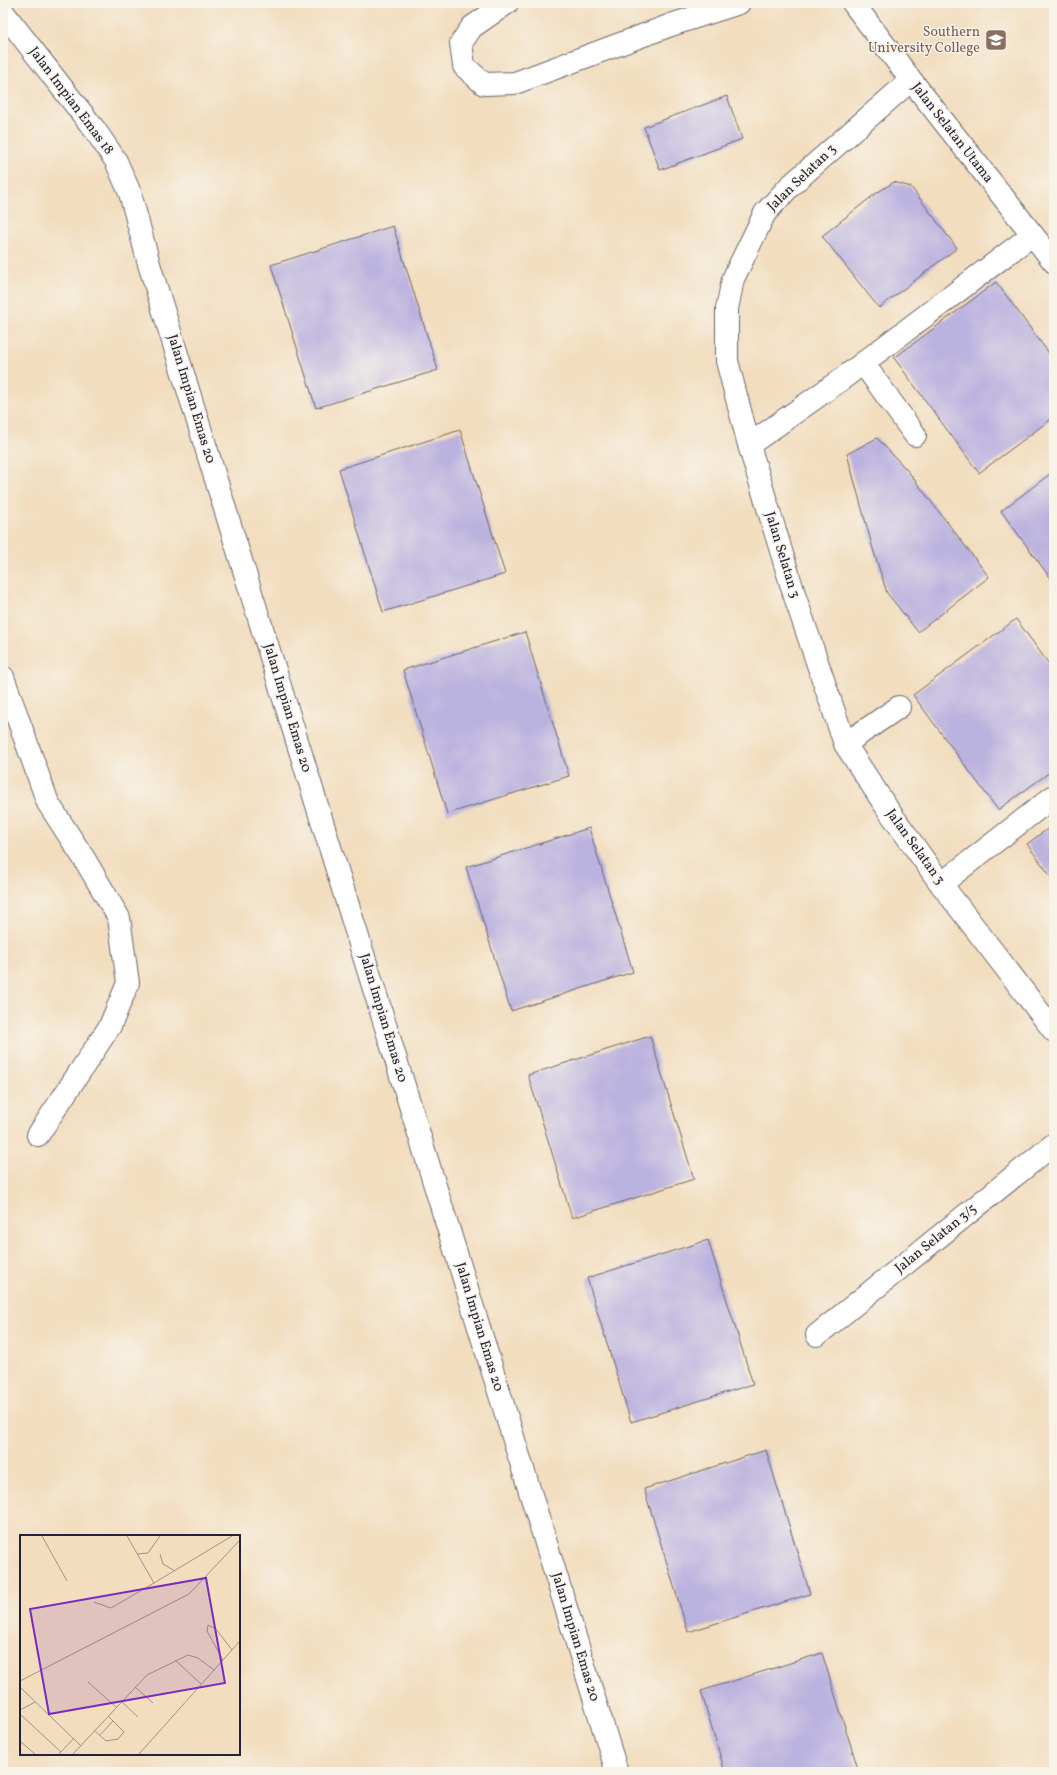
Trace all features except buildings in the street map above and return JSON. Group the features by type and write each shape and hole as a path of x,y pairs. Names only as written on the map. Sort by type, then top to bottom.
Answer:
{"street":[{"path":"507,3 472,27 462,43 464,66 484,84 515,83 671,25 739,3"},
{"name":"Jalan Selatan Utama","path":"853,3 911,80 1054,262"},
{"name":"Jalan Impian Emas 18","path":"3,12 95,130 116,161 130,193 149,264"},
{"name":"Jalan Selatan 3","path":"911,80 790,186 765,213 733,279 727,309 726,361 749,445 795,598 845,744 889,811 941,884 1054,1031"},
{"path":"749,445 862,363 1032,235"},
{"name":"Jalan Impian Emas 20","path":"149,264 617,1772"},
{"path":"862,363 915,435"},
{"path":"3,677 48,803 85,860 119,918 128,983 110,1026 38,1135"},
{"path":"845,744 899,707"},
{"path":"941,884 1054,796"},
{"name":"Jalan Selatan 3/5","path":"817,1335 1054,1144"}],"place":[{"name":"Southern University College","path":"996,40"}]}
